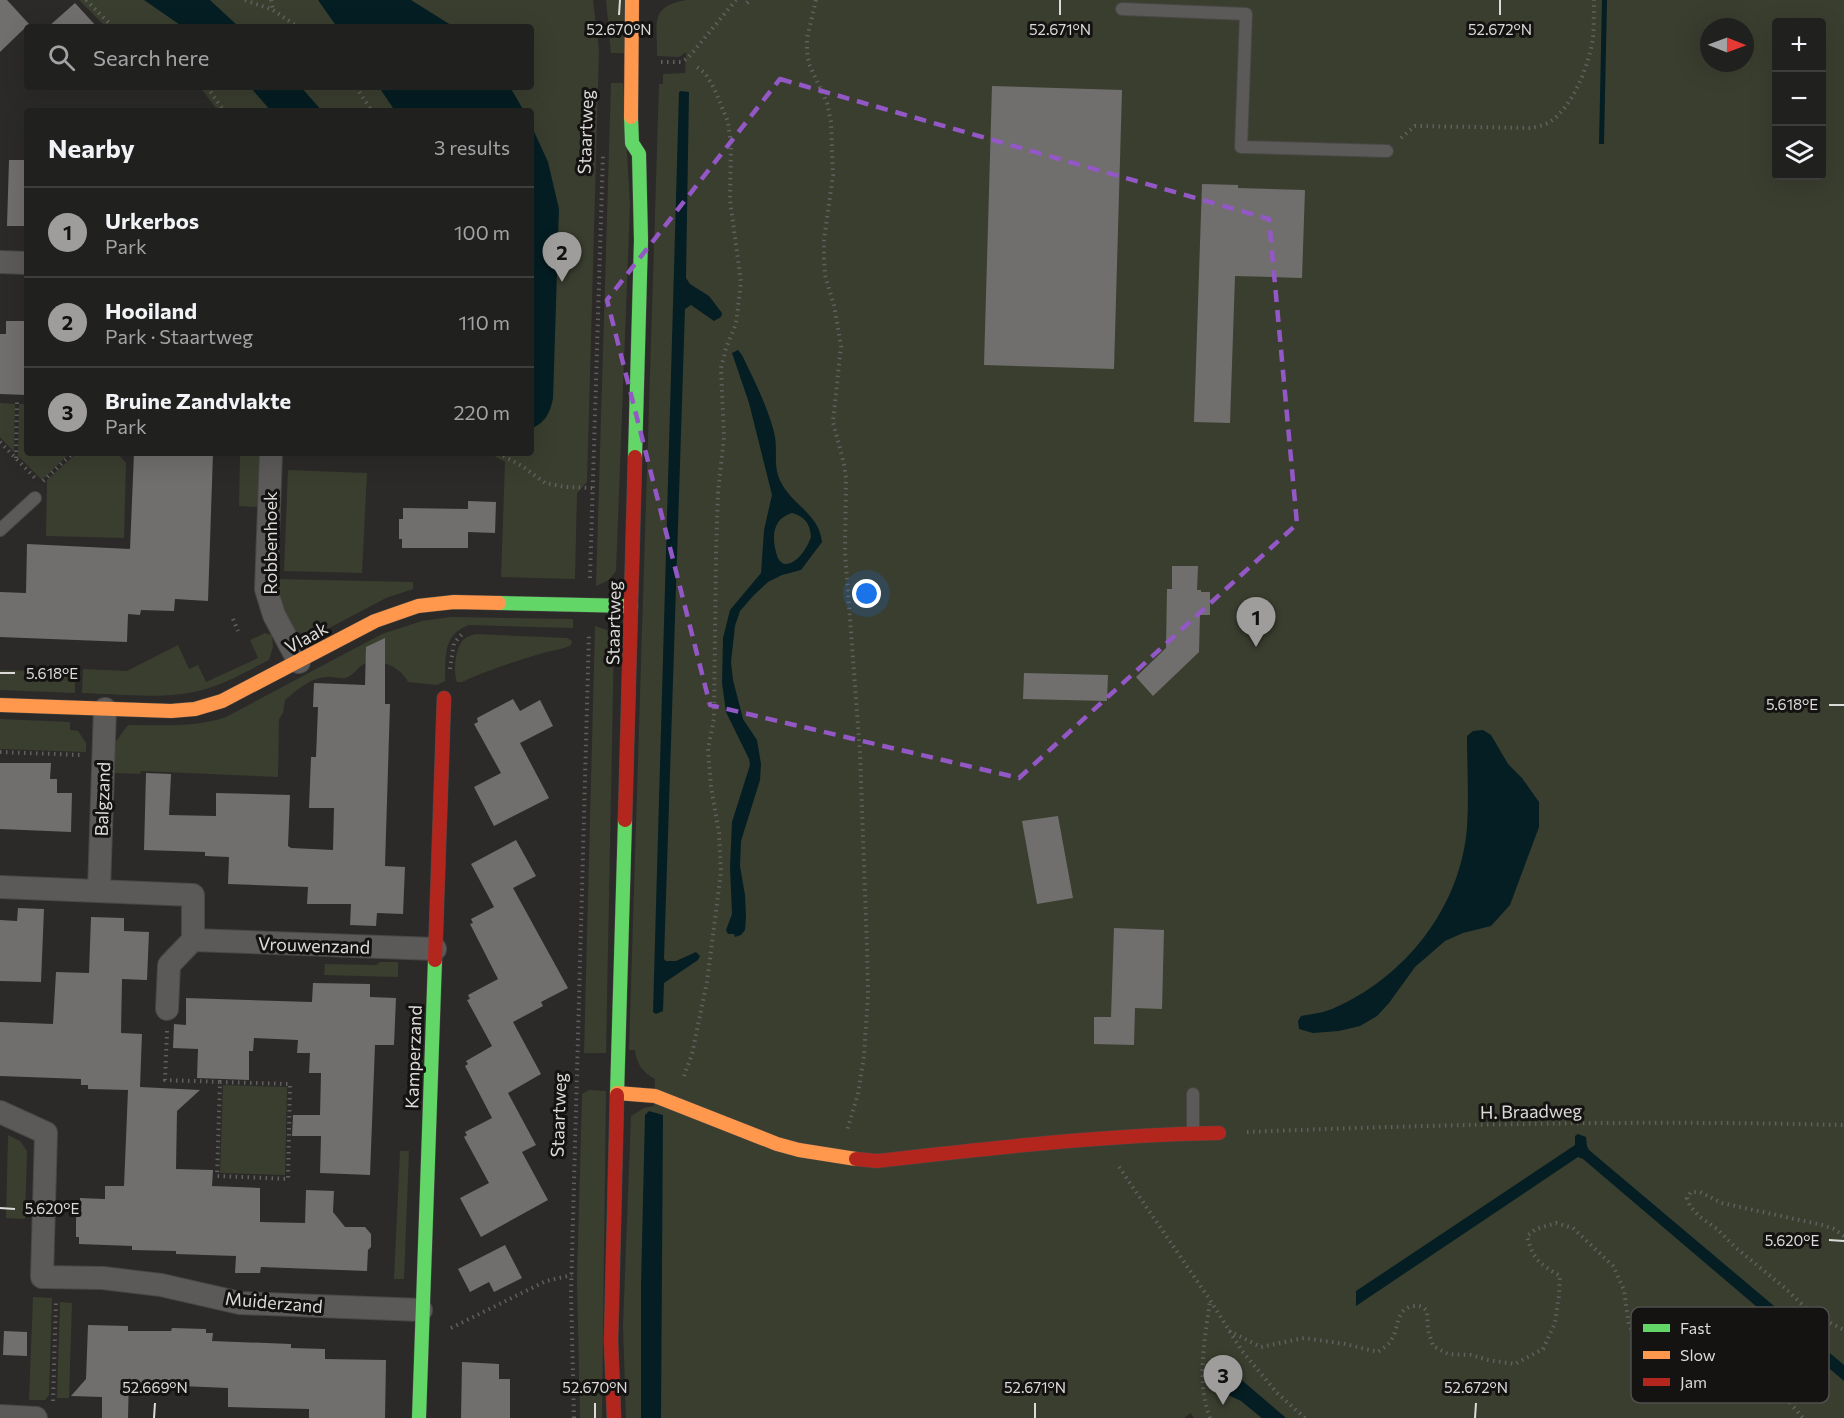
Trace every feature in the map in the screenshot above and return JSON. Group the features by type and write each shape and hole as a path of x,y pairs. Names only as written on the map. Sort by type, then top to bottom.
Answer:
{"street":[{"name":"Staartweg","path":"614,1418 611,1341 612,1264 641,240 642,149 632,143 630,103 632,0"},
{"path":"0,262 24,263"},
{"name":"Robbenhoek","path":"271,456 266,582 269,617 299,662"},
{"name":"Vlaak","path":"0,705 171,711 195,709 231,697 375,621 406,609 454,602 631,606"},
{"name":"Kamperzand","path":"419,1418 444,698"},
{"name":"Balgzand","path":"99,890 105,709"},
{"path":"0,887 193,895 193,940 169,965 167,1009"},
{"name":"Vrouwenzand","path":"193,940 435,949"},
{"path":"617,1094 648,1094 674,1102 777,1144 845,1158 877,1161 1040,1143 1219,1133"},
{"path":"0,1112 46,1133 42,1277 56,1278"},
{"name":"Muiderzand","path":"56,1278 103,1278 161,1285 240,1303 421,1320"},
{"path":"0,1416 36,1418"}],"lane":[{"path":"1122,9 1246,14 1241,147 1387,151"},
{"path":"0,530 35,498"},
{"path":"1193,1094 1193,1134"}],"path":[{"path":"86,0 110,24"},
{"path":"245,0 273,10 294,24"},
{"path":"271,0 273,10"},
{"path":"657,62 681,63 688,58 736,0"},
{"path":"816,0 807,38 807,51 810,64 827,103 831,122 833,175 824,240 824,259 825,275 834,305 841,346 833,422 846,478 845,552 860,752 867,948 868,996 864,1056 858,1094 847,1133 845,1158"},
{"path":"1387,151 1415,126 1530,128 1546,124 1559,114 1575,92 1585,68 1593,39 1594,0"},
{"path":"682,1082 692,1054 707,982 721,872 719,833 711,787 708,749 714,718 718,492 724,437 722,368 726,348 736,324 741,282 730,200 731,144 728,122 714,88 705,73 694,65"},
{"path":"209,90 222,108"},
{"path":"358,90 370,108"},
{"name":"Staartweg","path":"590,579 603,144"},
{"path":"16,459 17,402"},
{"path":"0,442 40,484 71,456"},
{"path":"504,456 545,483 565,487 593,488"},
{"path":"233,619 238,631"},
{"path":"450,675 454,643 468,630"},
{"name":"Staartweg","path":"574,1418 572,1275 580,1086 578,1058 589,633"},
{"path":"0,752 89,755"},
{"path":"167,1009 165,1080 290,1084 288,1179 217,1176 220,1082"},
{"path":"578,1058 584,1058"},
{"name":"H. Braadweg","path":"1219,1133 1398,1126 1643,1123 1844,1125"},
{"path":"1100,1139 1242,1351 1278,1394 1305,1418"},
{"path":"1805,1307 1717,1229 1700,1217 1690,1206 1688,1198 1691,1192 1700,1192 1722,1203 1822,1225 1844,1236"},
{"path":"1229,1331 1261,1347 1304,1338 1378,1352 1392,1340 1399,1317 1404,1310 1418,1306 1427,1311 1428,1330 1433,1346 1448,1354 1471,1355 1515,1364 1543,1349 1554,1323 1560,1276 1540,1264 1532,1253 1527,1236 1536,1229 1556,1223 1573,1228 1613,1266 1624,1290 1631,1329"},
{"path":"421,1320 441,1331 457,1326 546,1281 572,1275"},
{"path":"36,1418 53,1405 56,1278"},
{"path":"1210,1300 1205,1338 1203,1384 1210,1418"},
{"path":"1829,1322 1844,1330"},
{"path":"1790,1403 1803,1418"}],"highlighted area":[{"path":"780,79 1269,219 1297,524 1019,778 710,705 607,300"}],"green space":[{"path":"79,0 593,0 599,50 587,482 577,493 575,579 501,577 505,462 494,456 534,456 534,108 216,108 202,90 534,90 534,24 103,24"},
{"path":"606,0 625,0 624,53 611,53"},
{"path":"687,0 1844,0 1844,1418 1267,1418 1241,1401 1262,1418 1194,1418 1191,1413 1184,1418 652,1418 641,1286 641,1418 626,1418 623,1326 631,1116 644,1108 654,1106 655,1079 641,1067 635,1050 629,1050 659,84 663,84 663,74 685,73 686,52 679,57 657,56 657,26 661,12 666,7"},
{"path":"611,83 623,83 630,205 616,571 609,580 596,586"},
{"path":"0,403 15,404 14,452 0,437"},
{"path":"19,404 24,404 24,456 67,456 42,480 18,456"},
{"path":"74,456 120,456 126,463 124,538 46,536 47,480"},
{"path":"240,456 260,456 258,507 239,506"},
{"path":"288,470 367,473 362,573 284,571"},
{"path":"276,579 413,582 413,589 386,598 312,637 294,630 286,620"},
{"path":"450,617 573,619 573,628 469,625 460,629 450,641 446,655 445,681 437,685 408,682 395,668 376,661 364,664 351,676 345,678 326,677 309,682 285,700 283,713 279,719 278,777 141,771 140,774 114,773 114,744 128,725 190,724 226,717 382,634 422,621"},
{"path":"595,626 607,630 614,639 606,1053 584,1053"},
{"path":"265,633 272,635 273,647 269,660 211,687 188,693 158,696 82,693 83,669 127,671 178,645 189,669 198,665 206,682 258,658 250,640"},
{"path":"476,634 567,638 572,641 571,645 564,648 523,659 457,682 455,667 458,649 465,639"},
{"path":"0,670 75,672 75,693 0,690"},
{"path":"0,719 70,722 70,730 78,731 86,743 86,752 0,749"},
{"path":"380,962 398,962 398,977 324,975 325,964 376,965"},
{"path":"223,1085 287,1087 285,1175 220,1173"},
{"path":"589,1090 606,1091 602,1418 580,1418 577,1280 582,1094"},
{"path":"8,1135 20,1141 27,1151 25,1219 6,1218"},
{"path":"400,1151 409,1151 404,1279 394,1279"},
{"path":"33,1297 52,1298 49,1395 45,1400 29,1400"},
{"path":"60,1302 72,1303 69,1398 57,1398"}],"water":[{"path":"144,0 210,0 236,24 179,24"},
{"path":"318,0 411,0 449,24 335,24"},
{"path":"1602,0 1607,0 1604,144 1599,144"},
{"path":"253,90 304,90 319,108 268,108"},
{"path":"381,90 512,90 522,108 393,108"},
{"path":"679,92 689,92 686,278 690,284 709,296 722,313 721,317 714,321 691,305 685,309 664,959 676,961 696,952 700,956 698,960 664,983 663,1011 656,1014 653,1012"},
{"path":"534,132 548,162 559,209 553,398 546,417 534,427"},
{"path":"738,350 742,355 768,412 774,432 779,479 788,493 812,518 822,542 801,570 768,582 754,595 740,611 735,626 731,662 733,680 743,719 757,740 761,764 760,780 741,841 740,866 745,895 745,930 741,935 735,937 734,934 728,934 726,930 732,914 730,867 732,822 750,765 726,712 722,683 723,638 730,610 761,573 764,530 772,495 749,403 732,353","holes":["792,513 806,521 811,537 797,559 784,564 777,555 774,542 776,526 786,515"]},
{"path":"1483,730 1491,735 1508,764 1522,778 1539,802 1539,827 1510,905 1491,926 1463,933 1445,941 1415,967 1377,1016 1360,1026 1339,1031 1313,1033 1299,1029 1298,1021 1301,1016 1332,1009 1359,996 1383,979 1425,936 1441,912 1454,885 1467,827 1467,736 1473,731"},
{"path":"649,1111 663,1115 661,1418 641,1418 645,1115"},
{"path":"1578,1134 1586,1137 1589,1150 1775,1307 1757,1307 1578,1157 1356,1306 1356,1291 1575,1145 1575,1136"},
{"path":"1829,1352 1844,1365 1844,1381 1829,1368"},
{"path":"1237,1376 1286,1418 1262,1418 1241,1401 1226,1394 1220,1385 1227,1377"}],"building":[{"path":"0,0 7,0 29,24 24,24 24,29 0,52"},
{"path":"75,3 94,24 51,24"},
{"path":"992,86 1122,90 1114,369 984,365"},
{"path":"9,160 24,160 24,226 7,226"},
{"path":"1202,184 1238,185 1238,188 1305,190 1302,278 1235,276 1230,423 1194,422"},
{"path":"6,321 24,321 24,395 0,394 0,334 6,334"},
{"path":"134,456 213,456 208,601 175,599 174,611 141,610 140,615 128,614 127,642 0,637 0,592 26,593 27,544 130,549"},
{"path":"468,501 496,502 495,533 468,532 468,548 402,548 402,539 399,539 399,519 403,519 403,508 468,509"},
{"path":"1172,566 1198,566 1197,590 1210,592 1210,615 1200,615 1199,652 1153,696 1136,677 1166,648 1167,589 1172,589"},
{"path":"385,638 385,704 390,704 385,866 405,867 403,914 377,913 376,926 350,925 351,904 307,904 308,887 228,884 229,857 205,856 205,852 144,850 146,773 171,774 169,815 216,816 216,793 290,795 288,846 333,850 334,808 309,808 311,757 316,757 318,707 313,707 314,683 365,685 366,647"},
{"path":"1024,673 1108,675 1107,701 1023,699"},
{"path":"513,699 520,711 540,700 553,726 520,743 549,798 494,826 474,787 501,773 474,724 478,722 477,718"},
{"path":"0,763 51,763 50,779 57,779 57,793 72,793 71,832 0,829"},
{"path":"1058,816 1073,898 1037,904 1022,821"},
{"path":"516,840 536,876 513,888 568,988 541,1002 543,1006 513,1022 541,1074 508,1093 536,1145 522,1152 548,1200 481,1237 460,1198 489,1183 464,1137 467,1135 465,1132 492,1118 465,1066 468,1064 466,1061 492,1046 467,1000 470,999 468,995 498,979 470,924 473,923 471,919 494,907 471,864"},
{"path":"18,908 44,909 41,982 0,981 0,920 17,921"},
{"path":"91,917 124,918 124,931 149,932 147,980 122,979 121,1033 142,1034 140,1087 200,1090 177,1111 176,1169 213,1170 212,1186 260,1188 260,1222 305,1223 306,1190 334,1191 333,1212 345,1227 365,1227 371,1234 367,1271 261,1267 260,1273 235,1273 236,1256 176,1254 176,1251 132,1250 132,1246 79,1244 79,1237 76,1237 76,1221 80,1198 105,1199 105,1186 124,1186 128,1090 88,1089 88,1085 81,1085 81,1079 0,1076 0,1022 53,1024 56,972 89,973"},
{"path":"1114,928 1164,930 1162,1009 1135,1008 1134,1045 1094,1044 1094,1017 1111,1017"},
{"path":"313,983 370,984 370,997 396,998 394,1045 375,1045 370,1175 320,1173 321,1136 292,1136 293,1115 320,1115 321,1073 309,1073 310,1053 297,1053 298,1040 254,1038 253,1051 249,1051 249,1080 197,1078 198,1049 173,1048 174,1024 186,1025 186,998 312,1002"},
{"path":"505,1245 522,1278 494,1292 489,1282 470,1292 458,1269"},
{"path":"88,1325 128,1326 128,1331 171,1331 172,1328 206,1329 206,1333 213,1333 212,1341 291,1344 291,1348 325,1349 325,1359 386,1360 385,1418 309,1418 309,1409 228,1407 228,1388 134,1384 129,1378 128,1418 102,1418 102,1397 71,1396 86,1379"},
{"path":"4,1331 27,1332 27,1356 3,1355"},
{"path":"462,1362 499,1364 499,1379 510,1379 510,1418 461,1418"}],"traffic: fast":[{"path":"631,117 632,143 639,154 641,240 635,457"},
{"path":"499,603 631,606"},
{"path":"617,1095 625,820"},
{"path":"419,1418 435,960"}],"traffic: slow":[{"path":"631,117 632,0"},
{"path":"0,705 171,711 195,709 222,701 375,621 418,606 454,602 499,603"},
{"path":"617,1093 655,1096 777,1144 856,1159"}],"traffic: jam":[{"path":"625,820 635,457"},
{"path":"435,960 444,698"},
{"path":"614,1418 611,1341 617,1095"},
{"path":"856,1159 877,1161 1090,1139 1219,1133"}],"place":[{"name":"Hooiland","path":"562,282"},
{"name":"Urkerbos","path":"1256,647"},
{"name":"Bruine Zandvlakte","path":"1223,1405"}]}
